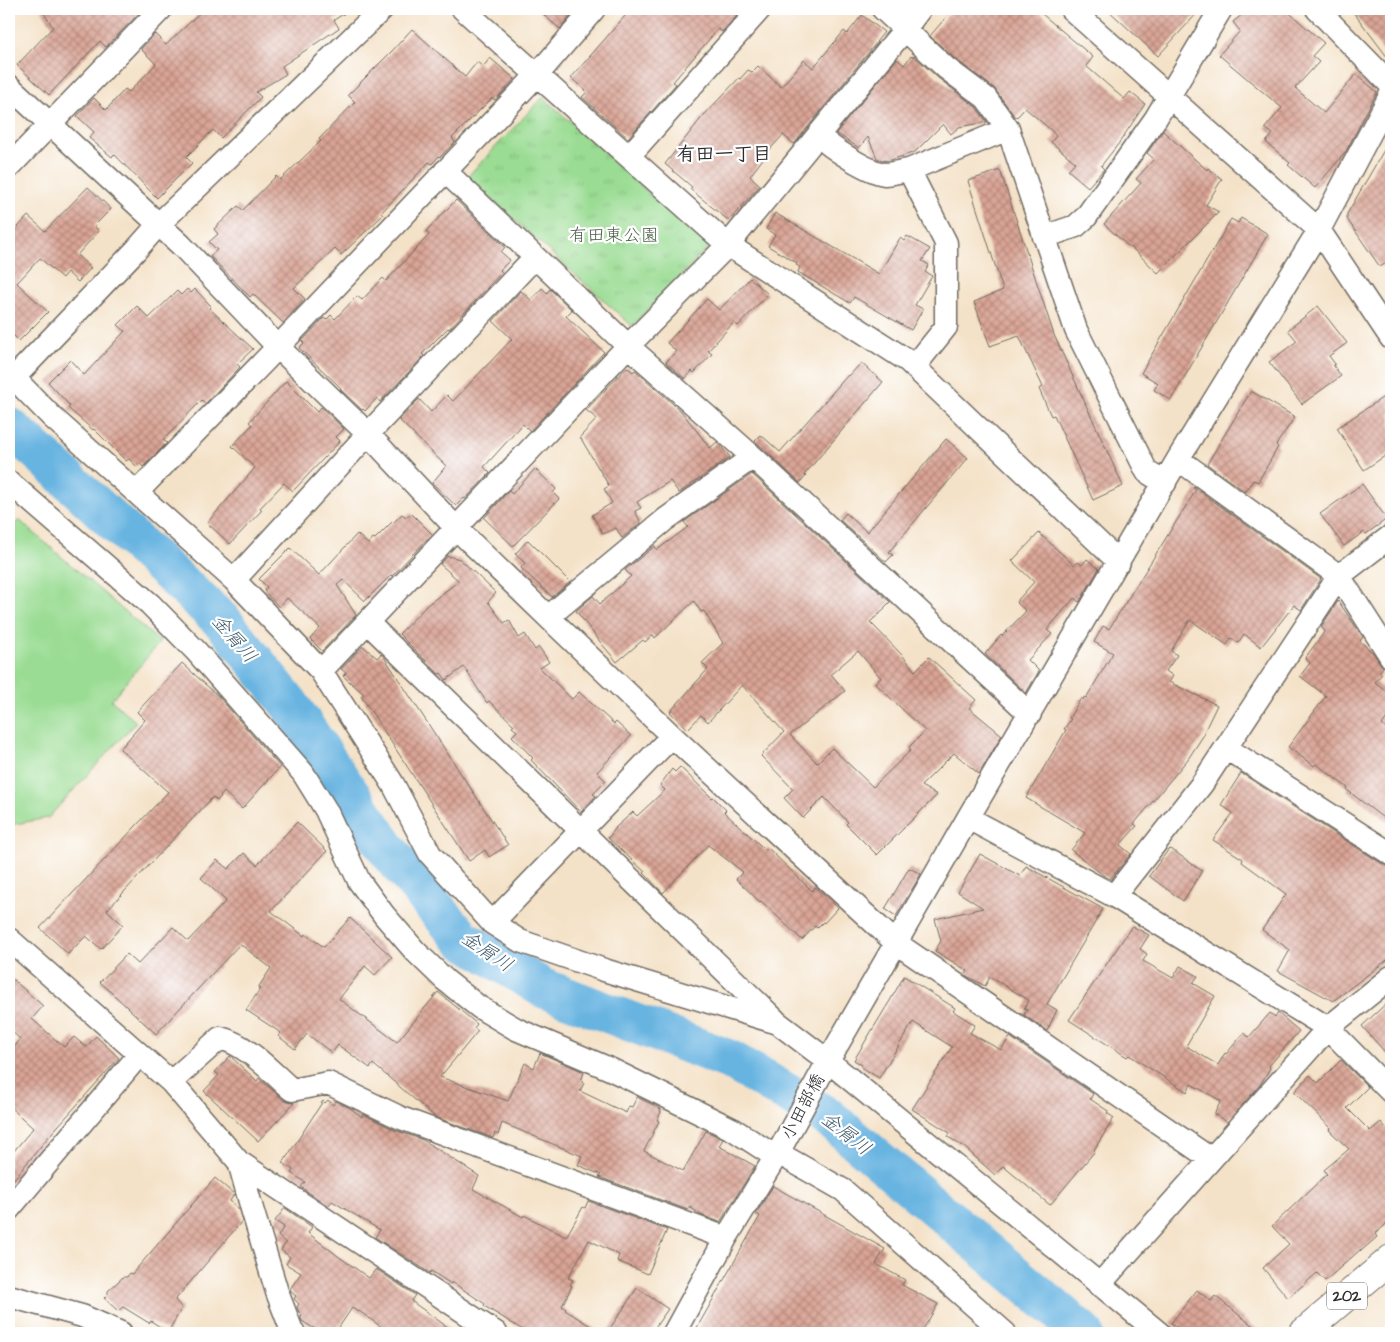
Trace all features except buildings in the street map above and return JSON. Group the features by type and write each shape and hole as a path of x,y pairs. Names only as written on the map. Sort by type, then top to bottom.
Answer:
{"highway":[{"name":"202","path":"1303,1333 1391,1259"},
{"name":"202","path":"1330,1333 1391,1283"}],"street":[{"path":"9,167 161,9"},
{"path":"382,9 159,224 11,378 234,580 322,671 393,784 430,854 492,922 520,941 594,967 778,1023"},
{"path":"463,9 728,244 908,361 1119,562"},
{"path":"137,492 538,74 594,9"},
{"path":"629,156 760,9"},
{"path":"883,9 946,68 986,98 1008,129 1076,330 1147,472 1165,483"},
{"path":"322,671 628,346 728,244 920,9"},
{"path":"1071,9 1319,230 1391,338"},
{"path":"1044,237 1076,226 1086,217 1156,118 1221,9"},
{"path":"1317,9 1391,85"},
{"path":"9,86 159,224 278,347 368,434 456,528 548,617 672,736 896,943 1211,1159"},
{"name":"小田部橋","path":"674,1333 726,1238 777,1155 828,1060 968,818 1178,460 1319,230 1391,94"},
{"path":"818,136 828,145 874,172 887,174 909,170 1008,129"},
{"path":"909,170 946,243 946,327 914,367"},
{"path":"445,171 628,346 753,457 1030,714"},
{"path":"234,580 368,434 535,257"},
{"path":"548,617 666,519 753,457"},
{"path":"1178,460 1339,576 1391,657"},
{"path":"9,482 150,604 196,651 303,773 326,810 360,881 384,915 414,951 445,980 478,1007 516,1029 610,1069 734,1130 843,1190 1006,1333"},
{"path":"1114,896 1202,784 1339,576 1391,536"},
{"path":"368,623 580,832 778,1023 828,1060 1159,1333"},
{"path":"492,922 672,736"},
{"path":"1226,748 1391,854"},
{"path":"968,818 1114,896 1328,1028 1391,1092"},
{"path":"12,949 170,1082 239,1162 496,1333"},
{"path":"1100,1285 1328,1028 1391,977"},
{"path":"170,1082 220,1038 229,1040 253,1056 292,1090 328,1083 401,1118 726,1238"},
{"path":"9,1209 139,1055"},
{"path":"239,1162 277,1292 294,1333"},
{"path":"9,1296 82,1316 121,1333"}],"green space":[{"name":"有田東公園","path":"543,97 709,247 632,326 467,177"},
{"path":"19,520 160,642 111,700 136,722 48,818 9,825 9,531"}],"waterway":[{"name":"金屑川","path":"9,427 224,623 288,702 387,849 463,939 543,988 730,1060 828,1117 1084,1333"}],"district":[{"name":"有田一丁目","path":"724,154"}]}
